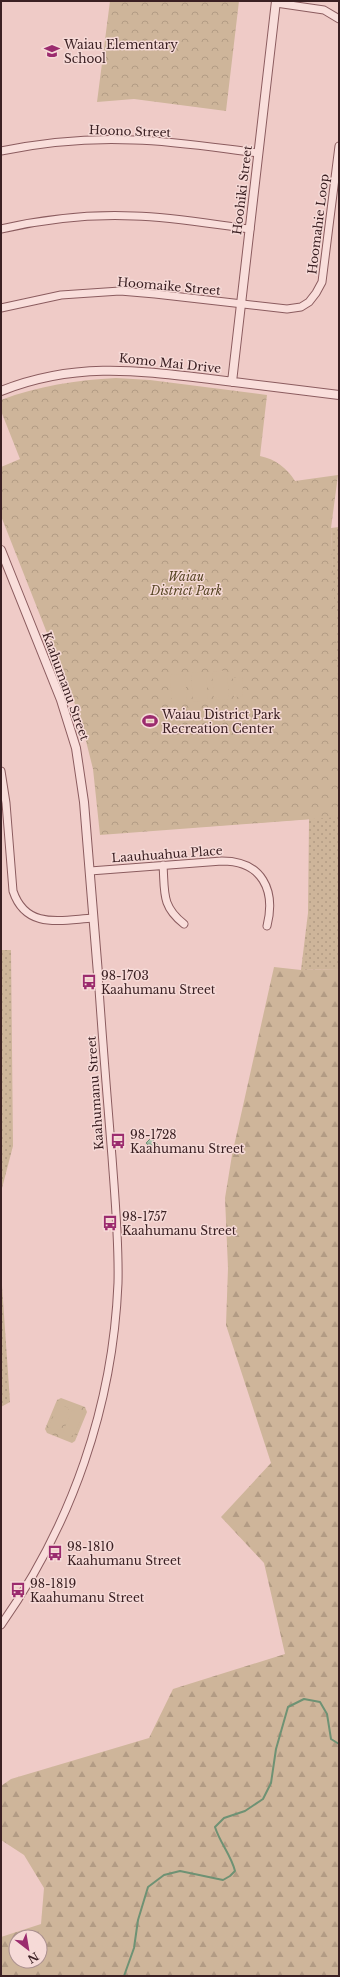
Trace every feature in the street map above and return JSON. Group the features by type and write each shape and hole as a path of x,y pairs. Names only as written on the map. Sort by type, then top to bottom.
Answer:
{"street":[{"path":"276,2 324,10 339,19"},
{"name":"Hoohiki Street","path":"232,382 276,2"},
{"name":"Hoono Street","path":"1,151 49,143 119,139 159,141 258,153"},
{"name":"Hoomahie Loop","path":"241,304 279,309 295,308 309,302 316,293 323,276 339,146"},
{"path":"1,229 47,220 113,215 166,218 250,229"},
{"name":"Hoomaike Street","path":"1,308 49,297 108,292 155,294 241,304"},
{"name":"Komo Mai Drive","path":"1,391 47,377 78,371 107,370 142,371 339,395"},
{"name":"Kaahumanu Street","path":"1,1625 45,1555 71,1499 96,1425 111,1353 118,1285 117,1232 82,781 72,733 61,700 2,554"},
{"path":"1,771 6,803 13,891 18,903 27,913 41,920 54,921 93,918"},
{"name":"Laauhuahua Place","path":"90,871 230,861 250,867 260,876 268,890 271,911 267,926"},
{"path":"163,865 167,905 172,913 184,924"}],"green space":[{"path":"110,1 239,1 226,111 134,99 97,102"},
{"name":"Waiau District Park","path":"116,378 150,380 267,395 260,456 271,459 280,465 295,481 338,475 331,528 339,701 339,817 100,835 93,769 80,717 1,516 1,467 20,459 1,411 1,400 57,384"},
{"path":"339,527 339,969 301,970 308,913 309,819 184,828 333,587 331,528"},
{"path":"227,670 229,699 214,700 212,672"},
{"path":"206,672 208,700 193,702 191,673"},
{"path":"185,674 187,702 172,703 170,675"},
{"path":"242,677 243,696 234,697 233,678"},
{"path":"1,950 11,950 13,1146 1,1192"},
{"path":"274,967 301,970 339,969 339,1976 1,1976 1,1937 8,1935 8,1969 48,1969 48,1929 26,1929 41,1924 44,1888 24,1855 1,1840 1,1786 11,1779 149,1738 173,1689 285,1654 264,1563 221,1517 271,1463 226,1325 228,1268 225,1198 232,1155"},
{"path":"1,1271 10,1402 1,1407"},
{"path":"61,1398 85,1407 87,1412 75,1441 72,1443 47,1433 45,1429 57,1400"},
{"path":"58,1404 69,1408 60,1431 49,1427"},
{"path":"72,1410 83,1414 74,1436 63,1432"}],"water":[{"path":"151,1138 160,1147 155,1152 146,1143"}],"waterway":[{"path":"124,1976 134,1948 138,1920 148,1887 164,1875 180,1871 223,1880 235,1871 215,1827 224,1818 245,1811 263,1799 271,1783 276,1749 288,1707 304,1699 320,1702 327,1714 331,1739 339,1744"}],"place":[{"name":"Waiau Elementary School","path":"52,51"},
{"name":"Waiau District Park Recreation Center","path":"150,721"},
{"name":"98-1703 Kaahumanu Street","path":"89,982"},
{"name":"98-1728 Kaahumanu Street","path":"118,1141"},
{"name":"98-1757 Kaahumanu Street","path":"110,1223"},
{"name":"98-1810 Kaahumanu Street","path":"55,1553"},
{"name":"98-1819 Kaahumanu Street","path":"18,1590"}]}
